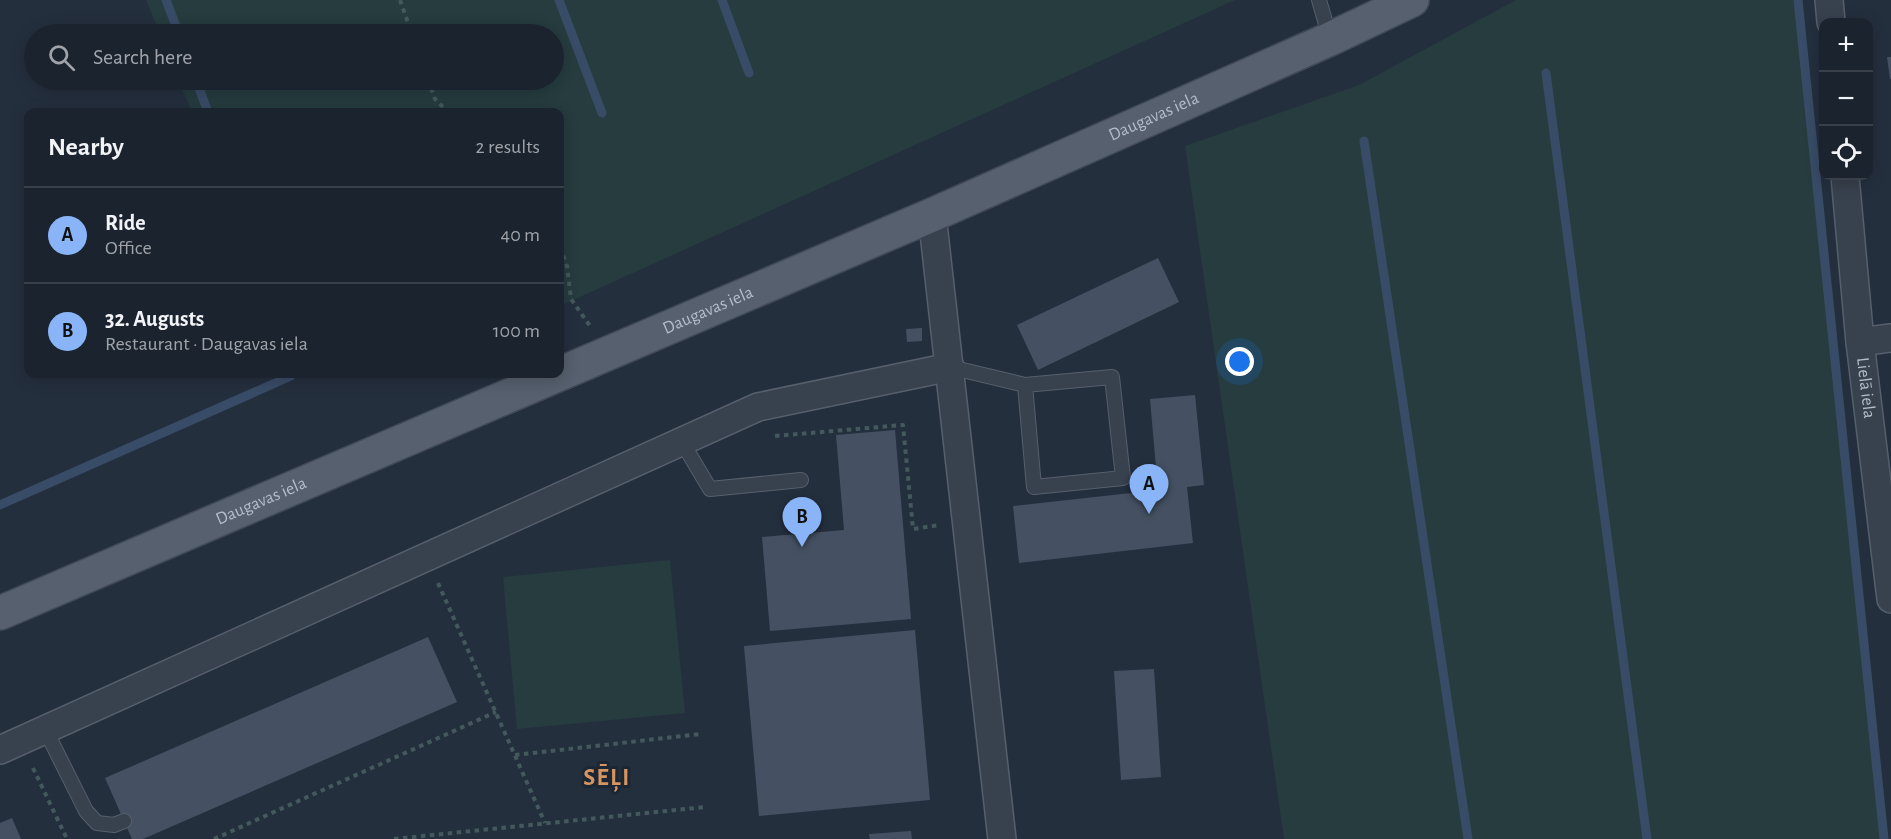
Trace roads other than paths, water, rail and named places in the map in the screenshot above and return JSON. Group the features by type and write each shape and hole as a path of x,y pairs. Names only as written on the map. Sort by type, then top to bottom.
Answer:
{"main road":[{"name":"Daugavas iela","path":"564,372 932,215 1330,39 1412,0"},
{"name":"Daugavas iela","path":"0,613 550,378"}],"street":[{"path":"1828,0 1830,18"},
{"name":"Lielā iela","path":"1845,180 1860,342 1891,599"},
{"path":"932,215 1002,839"},
{"path":"1860,342 1891,338"},
{"path":"0,750 758,407 950,367"}],"lane":[{"path":"1319,0 1330,39"},
{"path":"950,367 1024,385 1112,377 1123,478 1034,487 1024,385"},
{"path":"682,442 693,465 710,489 801,480"},
{"path":"45,729 86,811 97,823 114,825 123,821"}],"waterway":[{"path":"166,0 175,24"},
{"path":"559,0 602,113"},
{"path":"722,0 749,73"},
{"path":"1798,0 1884,839"},
{"path":"1546,73 1647,839"},
{"path":"200,90 206,108"},
{"path":"1364,141 1468,839"},
{"path":"0,505 286,378"}],"place":[{"name":"Ride","path":"1149,514"},
{"name":"32. Augusts","path":"802,547"}],"district":[{"name":"SĒĻI","path":"607,778"}]}
